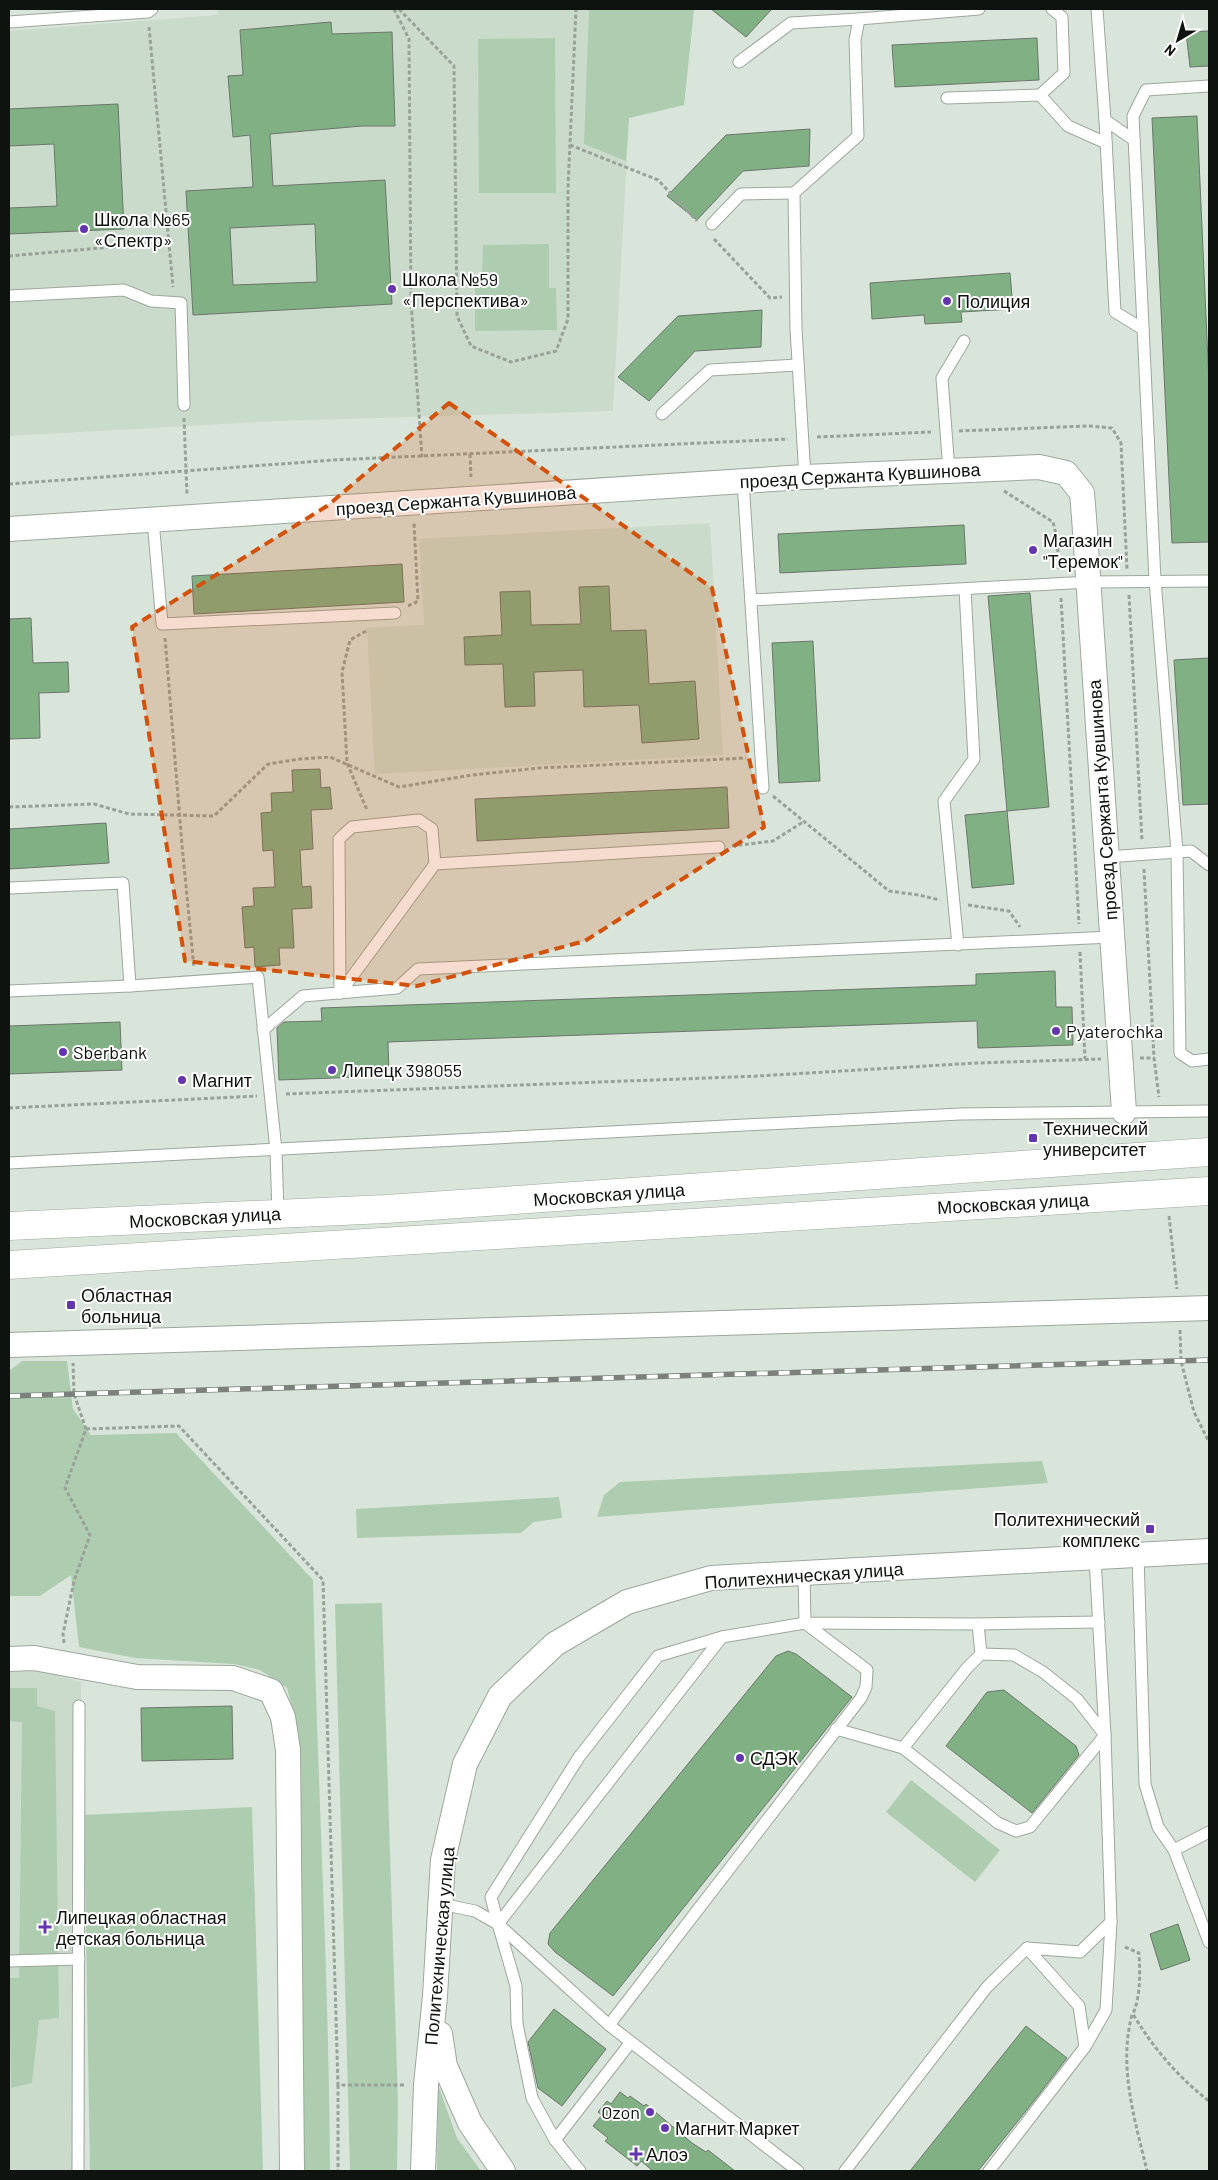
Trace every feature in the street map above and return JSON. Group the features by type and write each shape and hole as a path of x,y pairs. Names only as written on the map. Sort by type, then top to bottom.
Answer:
{"main road":[{"name":"Московская улица","path":"9,1226 396,1209 1209,1152"},
{"name":"Московская улица","path":"9,1265 1209,1192"}],"street":[{"name":"проезд Сержанта Кувшинова","path":"9,529 805,477 1039,467 1066,473 1082,493 1124,1112"},
{"path":"9,1345 1209,1308"},
{"name":"Политехническая улица","path":"423,2171 426,2085 435,1996 444,1860 465,1764 500,1696 555,1644 627,1602 711,1578 1209,1551"},
{"path":"9,1659 34,1658 138,1677 233,1678 271,1691 283,1717 288,1750 292,2171"},
{"path":"435,1996 445,2066 470,2123 503,2171"}],"lane":[{"path":"740,62 791,23 979,9"},
{"path":"946,98 1040,95 1064,72 1062,17 1052,9"},
{"path":"1098,9 1114,312 1143,328"},
{"path":"9,22 149,10"},
{"path":"712,224 741,194 794,193 858,136 855,40 859,19"},
{"path":"1209,86 1146,90 1133,116 1155,580 1176,852 1180,1053 1192,1061 1209,1059"},
{"path":"1040,95 1068,126 1106,143"},
{"path":"1105,120 1134,140"},
{"path":"794,193 798,365 805,477"},
{"path":"9,296 124,290 151,301 181,304 184,404"},
{"path":"949,471 942,378 964,340"},
{"path":"662,414 710,370 798,365"},
{"path":"743,481 763,788"},
{"path":"153,520 162,624 395,613"},
{"path":"751,600 1088,582 1209,581"},
{"path":"958,945 944,801 974,759 965,589"},
{"path":"419,820 432,829 435,864 340,993 339,839 352,827 419,820"},
{"path":"435,864 719,847"},
{"path":"1106,857 1191,851 1209,865"},
{"path":"9,888 123,883 130,986"},
{"path":"263,1030 304,996 397,988 418,969 1111,938"},
{"path":"9,991 130,986 258,977 276,1150 278,1214"},
{"path":"9,1163 960,1114 1209,1111"},
{"path":"1138,1555 1145,1784 1158,1827 1174,1850 1209,1942"},
{"path":"988,2171 1085,2047 1106,2010 1112,1922 1105,1735 1095,1558"},
{"path":"804,1573 805,1623"},
{"path":"580,2171 555,2140 532,2098 517,2024 516,1986 491,1897 579,1757 658,1656 722,1637 805,1623 978,1624 1099,1622"},
{"path":"609,2025 836,1729 866,1687 867,1670 805,1623"},
{"path":"978,1624 981,1654"},
{"path":"498,1924 722,1637"},
{"path":"903,1748 967,1668 981,1654 1014,1655 1043,1672 1077,1699 1105,1735"},
{"path":"78,2171 79,1706"},
{"path":"836,1729 903,1748 998,1823 1016,1830 1030,1826 1105,1735"},
{"path":"1174,1850 1209,1832"},
{"path":"441,1904 475,1911 498,1924 609,2025 798,2171"},
{"path":"845,2171 986,1986 1027,1948 1080,1952 1112,1922"},
{"path":"1027,1948 1079,2006 1085,2047"},
{"path":"9,1962 78,1959"},
{"path":"555,2140 631,2042"}],"path":[{"path":"394,9 409,39 411,302 422,457"},
{"path":"399,9 454,66 457,316 471,346 511,362 556,351 568,319 570,145 576,9"},
{"path":"149,10 174,303"},
{"path":"570,145 626,167"},
{"path":"9,256 169,242"},
{"path":"184,404 187,518"},
{"path":"9,484 334,460 1089,426 1112,428 1121,443 1154,1058 1161,1112"},
{"path":"996,486 1053,522 1057,538 1084,1059"},
{"path":"373,825 347,764 342,672 350,640 418,601 413,514"},
{"path":"169,624 165,641 179,814 196,982"},
{"path":"9,807 94,804 128,814 214,816 268,764 330,756 399,787 472,775 538,768 761,757"},
{"path":"763,788 889,891 919,895 954,904 1009,910 1017,924 1033,941"},
{"path":"719,847 773,841 803,822"},
{"path":"9,1108 270,1095 758,1076 977,1063 1154,1058"},
{"path":"1166,1194 1179,1308 1181,1361 1194,1412 1209,1442"},
{"path":"66,1665 63,1634 74,1581 90,1535 65,1488 86,1429 74,1394 72,1342"},
{"path":"1110,1942 1139,1953 1138,2002 1132,2014 1127,2035 1130,2098 1147,2171"},
{"path":"1132,2014 1150,2043 1194,2089 1209,2101"},
{"path":"338,2085 338,2171"}],"highlighted area":[{"path":"449,403 712,588 764,827 585,941 417,986 185,961 132,627 327,506"}],"shaded area":[{"name":"Школа №59 «Перспектива»","path":"218,9 694,9 684,105 629,118 613,411 278,421 9,436 9,31 218,15"},
{"path":"710,523 723,755 375,774 367,628 424,625 419,539"},
{"name":"Липецкая областная детская больница","path":"40,1671 81,1682 80,2171 9,2171 9,1672"}],"green space":[{"path":"589,9 694,9 684,105 629,118 626,161 584,144"},
{"path":"555,38 556,193 479,193 478,39"},
{"path":"549,244 549,288 556,288 557,330 475,331 475,288 482,287 483,245"},
{"path":"22,1361 67,1361 73,1409 91,1435 176,1433 313,1580 330,2171 301,2171 293,1711 287,1688 260,1670 234,1664 135,1658 79,1647 71,1575 40,1596 9,1596 9,1371"},
{"path":"1042,1461 1048,1483 597,1517 604,1495 620,1482"},
{"path":"559,1497 562,1518 534,1522 521,1533 357,1538 356,1509"},
{"path":"382,1603 398,2101 397,2171 350,2171 335,1604"},
{"path":"9,1688 37,1688 37,1706 55,1711 59,2018 39,2020 32,2083 11,2088 9,1978 19,1978 22,1722 9,1721"},
{"path":"911,1780 1000,1850 975,1882 886,1812"},
{"path":"252,1807 263,2171 90,2171 84,1815"},
{"path":"438,2085 457,2138 481,2171 437,2171"}],"building":[{"path":"711,9 772,9 746,37"},
{"path":"331,22 332,34 392,32 395,126 362,126 270,134 273,186 385,180 392,304 193,315 186,191 253,187 250,135 233,137 228,76 243,75 240,30","holes":["315,224 317,282 233,285 230,228"]},
{"path":"1209,31 1209,66 1190,67 1186,32"},
{"path":"1037,38 1039,80 895,87 892,45"},
{"path":"118,104 124,229 9,234 9,208 57,206 54,144 9,146 9,109"},
{"path":"1197,116 1209,383 1209,542 1172,543 1152,118"},
{"path":"810,129 809,166 743,171 697,220 667,196 726,135"},
{"path":"1010,273 1013,309 961,312 962,322 925,324 924,315 872,319 870,283"},
{"path":"762,310 761,347 695,351 649,401 618,377 678,316"},
{"path":"964,525 966,564 780,573 778,534"},
{"path":"402,564 404,602 194,614 192,576"},
{"path":"609,586 611,631 646,630 649,684 695,681 699,739 642,743 639,705 584,707 583,670 534,672 535,706 505,707 503,664 465,665 464,637 502,635 500,592 530,591 531,625 581,624 579,587"},
{"path":"1030,593 1049,807 1007,811 988,596"},
{"path":"31,618 33,663 68,662 69,692 39,693 40,738 9,739 9,619"},
{"path":"813,641 820,781 779,783 772,643"},
{"path":"1209,658 1209,804 1183,805 1174,660"},
{"path":"320,769 321,788 330,787 332,809 311,810 313,849 300,850 302,887 311,886 312,908 292,909 294,948 279,948 280,965 255,967 254,947 245,948 242,907 254,906 253,888 275,887 273,850 263,851 261,813 272,812 271,793 293,792 292,770"},
{"path":"727,787 729,828 477,841 475,799"},
{"path":"1007,811 1014,884 972,888 965,815"},
{"path":"106,823 109,863 9,869 9,829"},
{"path":"1055,971 1056,1007 1072,1007 1073,1045 978,1048 977,1021 388,1042 389,1076 279,1080 277,1028 284,1022 322,1021 321,1008 976,985 976,974"},
{"path":"120,1022 122,1070 9,1074 9,1026"},
{"path":"788,1651 796,1654 852,1697 613,1996 555,1952 548,1944 550,1933 776,1656"},
{"path":"1004,1690 1076,1746 1079,1755 1032,1813 946,1746 987,1692"},
{"path":"232,1706 233,1759 142,1761 141,1708"},
{"path":"1178,1924 1190,1960 1161,1970 1150,1934"},
{"path":"554,2009 606,2049 562,2106 538,2088 528,2042"},
{"path":"1026,2026 1067,2058 978,2171 910,2171"},
{"path":"620,2092 628,2098 630,2096 644,2106 646,2104 692,2143 706,2152 708,2150 735,2171 653,2171 641,2161 637,2166 605,2141 608,2138 593,2126 602,2115 598,2112 607,2101 611,2104"}],"railway":[{"path":"9,1396 1209,1360"}],"place":[{"name":"Школа №65 «Спектр»","path":"84,229"},
{"name":"Школа №59 «Перспектива»","path":"392,289"},
{"name":"Полиция","path":"947,301"},
{"name":"Магазин \"Теремок\"","path":"1033,550"},
{"name":"Pyaterochka","path":"1056,1031"},
{"name":"Sberbank","path":"63,1052"},
{"name":"Липецк 398055","path":"332,1070"},
{"name":"Магнит","path":"182,1080"},
{"name":"Технический университет","path":"1033,1138"},
{"name":"Областная больница","path":"71,1305"},
{"name":"Политехнический комплекс","path":"1150,1529"},
{"name":"СДЭК","path":"740,1758"},
{"name":"Липецкая областная детская больница","path":"45,1927"},
{"name":"Ozon","path":"650,2112"},
{"name":"Магнит Маркет","path":"665,2128"},
{"name":"Алоэ","path":"636,2154"}]}
